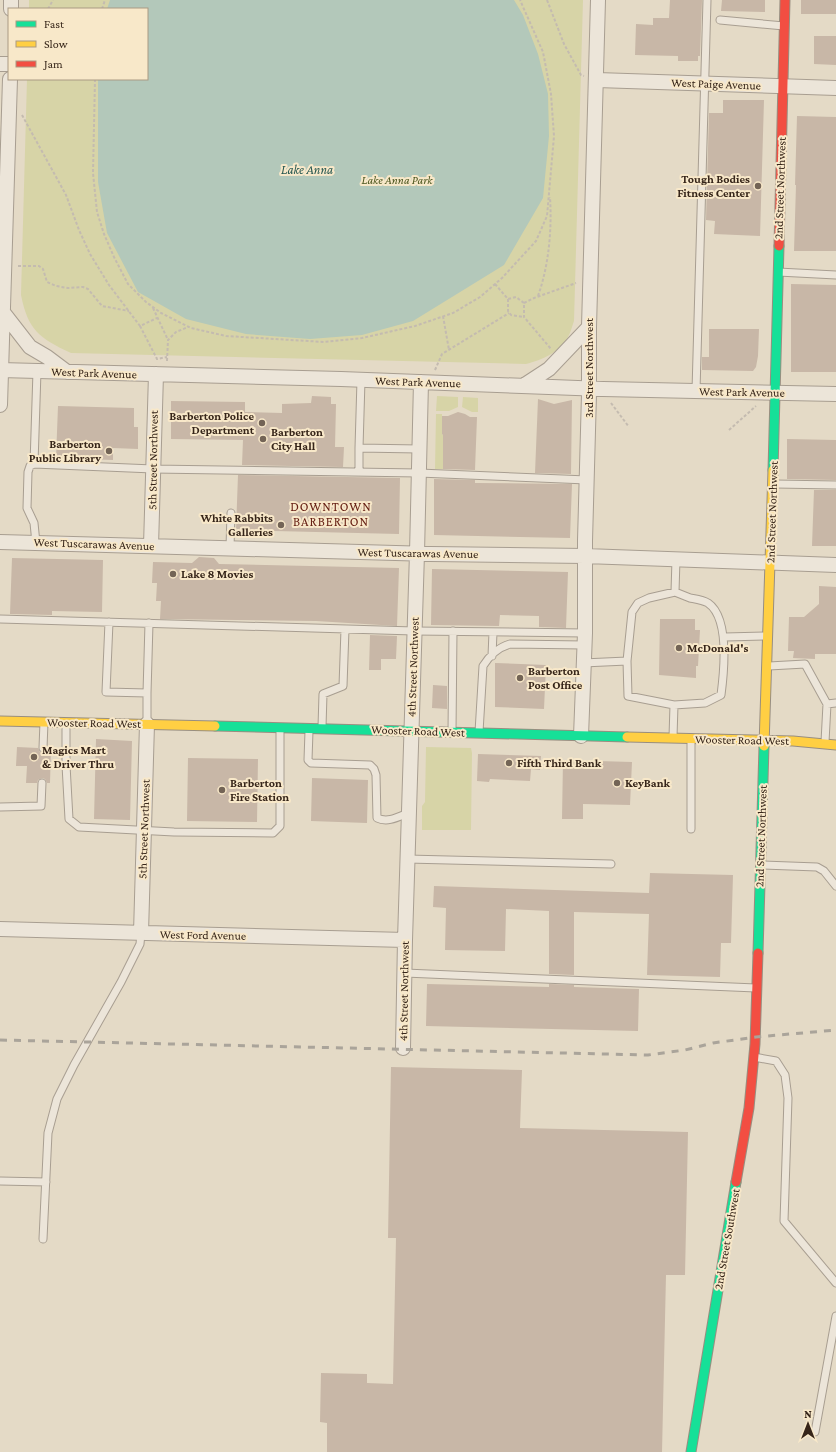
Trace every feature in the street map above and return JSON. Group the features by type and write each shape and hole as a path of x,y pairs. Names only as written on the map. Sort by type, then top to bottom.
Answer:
{"street":[{"name":"3rd Street Northwest","path":"581,736 589,394 589,326 598,0"},
{"name":"2nd Street Northwest","path":"756,1025 775,399 785,0"},
{"path":"0,405 10,80"},
{"name":"West Paige Avenue","path":"596,80 836,88"},
{"path":"2,311 30,347 47,357 67,372"},
{"path":"523,386 549,369 589,326"},
{"name":"West Park Avenue","path":"0,370 428,382 523,386 589,394 696,391 775,399 836,394"},
{"name":"5th Street Northwest","path":"152,546 153,469 161,374"},
{"name":"4th Street Northwest","path":"403,1048 408,813 419,449 428,382"},
{"name":"West Tuscarawas Avenue","path":"0,542 585,556 836,564"},
{"name":"Wooster Road West","path":"0,721 793,741 836,745"},
{"name":"5th Street Northwest","path":"140,933 147,724"},
{"name":"West Ford Avenue","path":"0,930 405,940"},
{"name":"2nd Street Southwest","path":"691,1452 749,1108 756,1025"}],"lane":[{"path":"696,391 707,0"},
{"path":"720,20 784,26"},
{"path":"777,272 836,275"},
{"path":"34,464 36,371"},
{"path":"358,472 361,380"},
{"path":"359,448 419,449"},
{"path":"36,543 34,523 28,508 28,472 30,466 34,464 153,469 419,473 587,480"},
{"path":"772,484 836,485"},
{"path":"230,548 231,513"},
{"path":"675,592 676,559"},
{"path":"675,592 708,603 717,613 724,637 724,673 721,695 705,703 674,705 628,696 627,662 632,612 638,603 649,598 675,592"},
{"path":"0,619 493,632 584,639"},
{"path":"109,622 106,692 147,693"},
{"path":"147,724 149,623"},
{"path":"322,729 322,694 343,686 345,629"},
{"path":"452,732 453,631"},
{"path":"492,656 493,632"},
{"path":"724,637 768,636"},
{"path":"479,733 482,666 486,661 503,646 510,644 584,639"},
{"path":"583,662 627,662"},
{"path":"767,667 804,664 826,704 825,744"},
{"path":"826,704 836,703"},
{"path":"673,738 674,705"},
{"path":"43,748 44,722"},
{"path":"66,722 66,765 69,819 79,827 174,832 273,833 277,830 280,826 280,728"},
{"path":"309,728 308,760 311,763 370,765 374,768 376,775 377,818 382,820 391,820 408,813"},
{"path":"691,739 691,829"},
{"path":"0,807 41,806 42,783"},
{"path":"407,859 611,864"},
{"path":"760,865 817,866 824,871 836,886"},
{"path":"43,1239 48,1133 57,1099 140,944 140,933"},
{"path":"404,972 757,988"},
{"path":"754,1057 776,1062 785,1075 788,1098 784,1221 836,1283"},
{"path":"0,1181 46,1182"},
{"path":"815,1432 836,1316"}],"path":[{"path":"95,80 93,173 97,212 104,234 128,284 146,302 161,313 188,326 226,336 324,342 362,338 416,326 453,313 480,297 495,284 536,241 547,216 554,136 551,94 543,52 520,0"},
{"path":"547,0 564,44 581,75 596,80"},
{"path":"9,113 22,115 66,195 90,254 109,285 140,326 157,359 167,357"},
{"path":"538,296 544,281 547,256 551,215 549,190"},
{"path":"18,266 39,266 43,269 47,282 56,286 68,288 83,287 88,289 102,306 129,311"},
{"path":"524,304 538,296 576,283"},
{"path":"495,284 508,298 508,311 511,315 524,317"},
{"path":"508,298 516,297 524,304 524,317 554,352"},
{"path":"153,308 168,340 167,357 161,374"},
{"path":"428,382 442,354 509,312"},
{"path":"443,316 449,350"},
{"path":"140,326 157,318"},
{"path":"168,340 176,332 188,326"},
{"path":"589,394 611,403 629,427"},
{"path":"729,430 759,404 775,399"}],"green space":[{"name":"Lake Anna","path":"29,0 583,0 574,321 565,342 550,355 526,364 71,353 51,343 31,325 27,317 21,295 27,80 148,80 148,8 29,8"},
{"path":"437,396 458,397 458,407 449,411 436,411"},
{"path":"463,397 478,398 478,412 472,412 462,407"},
{"path":"436,414 442,414 443,469 435,469"},
{"path":"426,747 471,748 471,830 422,830 422,806 425,802"}],"water":[{"name":"Lake Anna","path":"110,0 514,0 523,15 538,54 548,94 549,136 543,198 504,265 413,321 362,335 310,339 246,334 186,319 138,292 107,233 98,182 98,80 148,80 148,8 107,8"}],"building":[{"path":"670,0 702,0 700,56 698,56 698,61 678,61 678,56 635,55 636,24 653,25 653,18 669,18"},
{"path":"722,0 765,0 765,12 721,11"},
{"path":"801,0 836,0 836,14 801,14"},
{"path":"814,36 836,36 836,65 814,64"},
{"path":"723,100 764,100 760,236 714,234 715,221 706,220 709,113 723,113"},
{"path":"797,116 836,117 836,251 794,251"},
{"path":"791,284 836,285 836,372 791,372"},
{"path":"709,329 759,329 758,356 756,367 753,371 702,370 702,357 709,357"},
{"path":"312,396 331,397 331,404 336,404 335,447 344,447 343,467 242,465 243,440 171,439 171,401 245,402 245,412 282,413 282,404 311,403"},
{"path":"538,399 554,404 572,400 571,474 535,473"},
{"path":"58,406 134,408 134,427 138,427 138,449 113,448 113,460 56,458"},
{"path":"458,412 470,417 477,417 475,470 443,469 442,416 448,416"},
{"path":"787,439 836,440 836,480 787,479"},
{"path":"238,475 400,478 399,534 236,530"},
{"path":"434,479 475,480 475,483 572,484 570,538 434,535"},
{"path":"814,490 836,490 836,546 812,546"},
{"path":"199,557 214,558 219,564 399,568 397,626 316,621 160,619 161,601 156,601 157,583 152,583 153,562 192,563"},
{"path":"12,558 103,560 102,612 52,611 52,615 10,614"},
{"path":"432,569 568,572 566,628 539,627 539,616 500,615 499,626 431,625"},
{"path":"819,586 836,587 836,654 815,654 815,659 793,658 794,651 788,651 789,617 804,617 819,604"},
{"name":"McDonald's","path":"660,619 695,619 695,630 700,630 696,678 659,675"},
{"path":"370,635 397,636 396,659 381,659 381,670 369,670"},
{"name":"Barberton Post Office","path":"495,663 546,665 544,709 495,707"},
{"path":"433,685 447,686 447,709 432,708"},
{"path":"96,739 132,741 130,820 94,819"},
{"name":"Magics Mart & Driver Thru","path":"17,747 38,748 40,752 43,753 47,751 48,748 51,748 50,783 47,783 45,779 42,778 38,780 37,783 26,783 27,766 16,766"},
{"name":"Fifth Third Bank","path":"478,754 541,756 540,770 531,769 530,781 490,779 489,782 477,781"},
{"name":"Barberton Fire Station","path":"188,758 258,759 257,822 187,821"},
{"path":"563,760 632,762 630,805 583,804 583,819 562,819"},
{"path":"312,778 368,780 367,823 311,821"},
{"path":"650,873 733,875 731,943 721,943 720,977 647,975 649,914 574,912 574,975 549,974 549,911 506,909 505,951 445,950 446,908 433,907 434,886 649,893"},
{"path":"427,984 549,987 549,984 574,985 574,987 639,989 638,1031 426,1026"},
{"path":"391,1067 522,1070 520,1128 688,1132 685,1275 666,1275 662,1452 327,1452 327,1423 320,1422 321,1373 367,1374 367,1383 393,1384 396,1238 388,1238"}],"railway":[{"path":"0,1040 648,1055 756,1037 836,1030"}],"traffic: fast":[{"path":"773,470 779,246"},
{"path":"215,726 627,737"},
{"path":"758,953 764,746"},
{"path":"691,1452 736,1182"}],"traffic: slow":[{"path":"764,746 773,470"},
{"path":"0,721 215,726"},
{"path":"627,737 793,741 836,745"}],"traffic: jam":[{"path":"779,246 785,0"},
{"path":"736,1182 749,1108 755,1044 758,953"}],"place":[{"name":"Tough Bodies Fitness Center","path":"758,186"},
{"name":"Barberton Police Department","path":"262,423"},
{"name":"Barberton City Hall","path":"263,439"},
{"name":"Barberton Public Library","path":"109,451"},
{"name":"White Rabbits Galleries","path":"281,525"},
{"name":"Lake 8 Movies","path":"173,574"},
{"name":"McDonald's","path":"679,648"},
{"name":"Barberton Post Office","path":"520,678"},
{"name":"Magics Mart & Driver Thru","path":"34,757"},
{"name":"Fifth Third Bank","path":"509,763"},
{"name":"KeyBank","path":"617,783"},
{"name":"Barberton Fire Station","path":"222,790"}],"district":[{"name":"DOWNTOWN BARBERTON","path":"331,514"}],"park label":[{"name":"Lake Anna Park","path":"397,180"}]}
